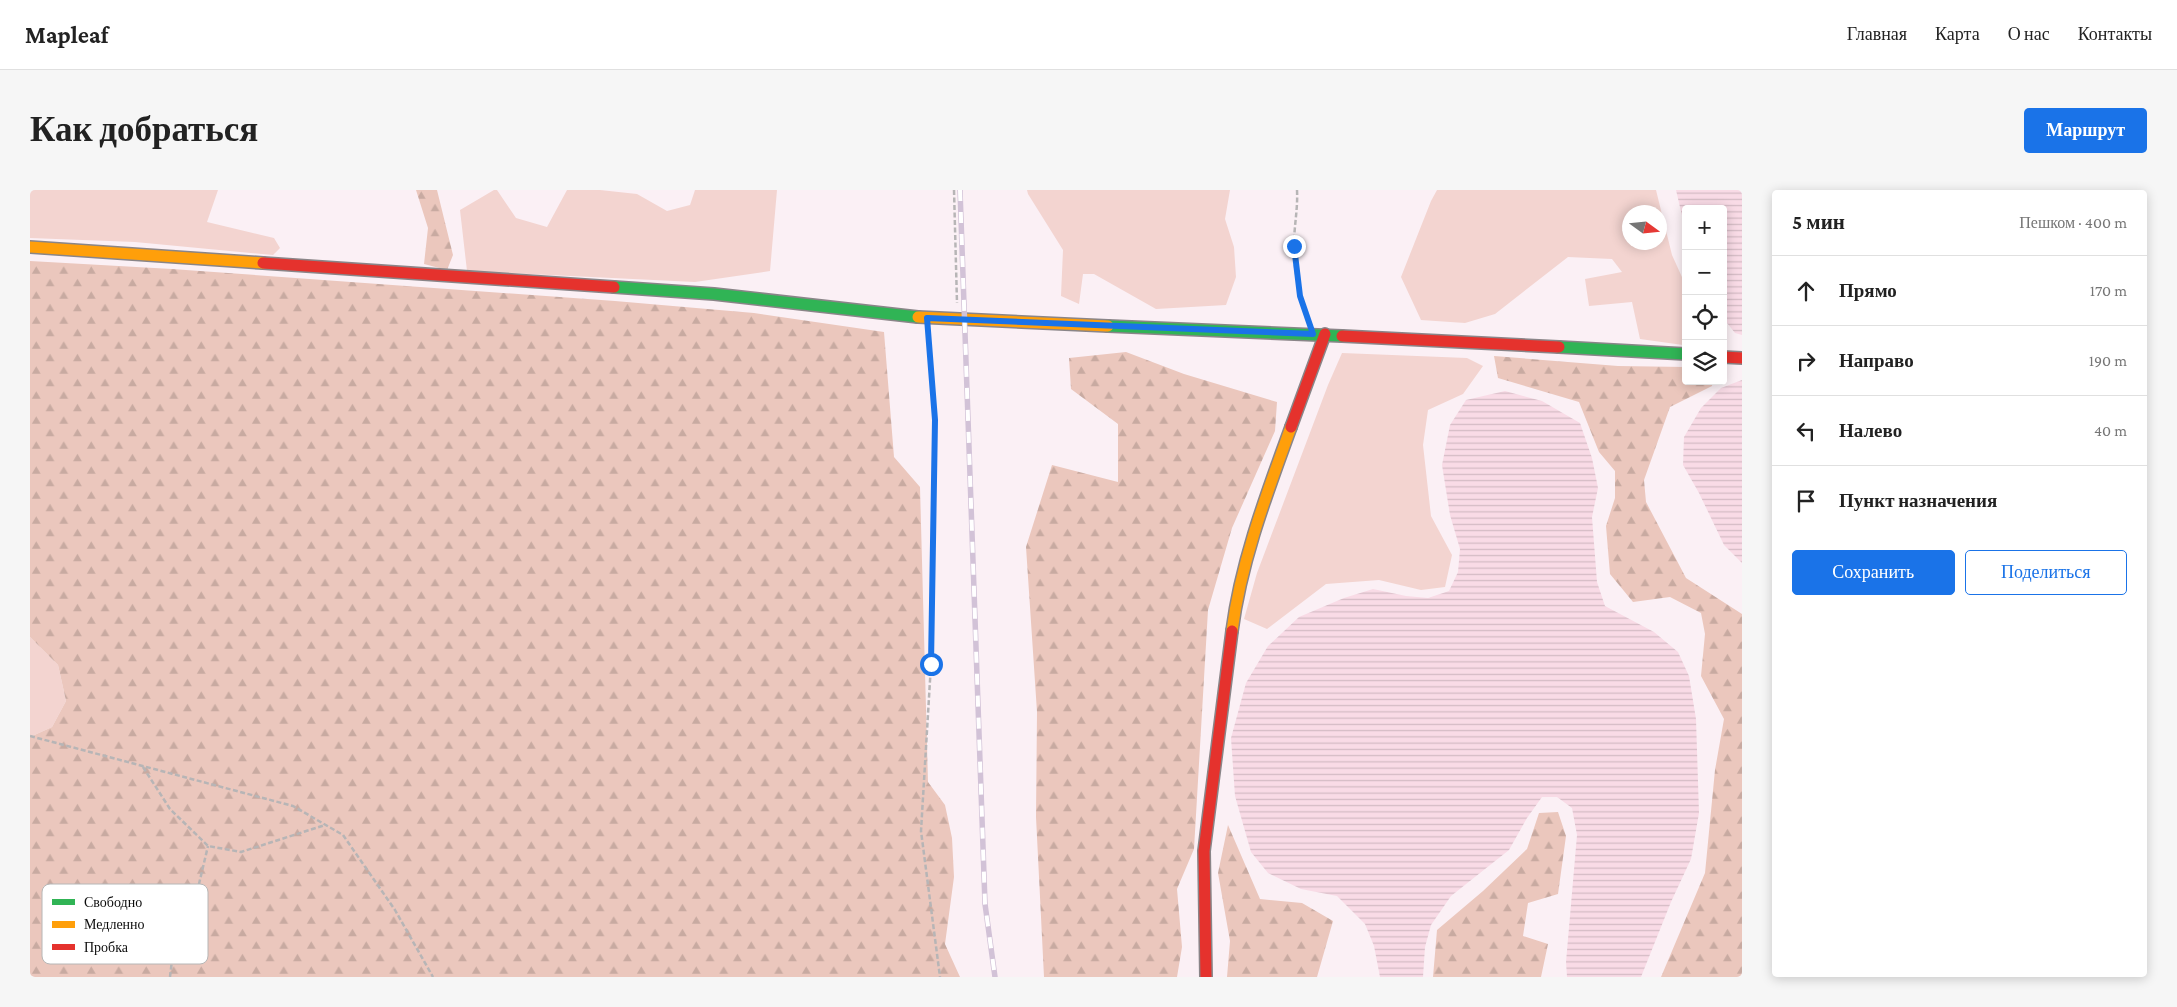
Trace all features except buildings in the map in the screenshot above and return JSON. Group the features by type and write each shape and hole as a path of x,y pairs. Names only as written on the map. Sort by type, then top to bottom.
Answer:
{"street":[{"path":"30,247 714,294 927,318 1325,334 1682,354"},
{"path":"1206,977 1204,851 1235,609 1260,514 1325,334"},
{"path":"1727,357 1742,358"}],"path":[{"path":"954,190 958,319"},
{"path":"1297,190 1294,246 1300,296 1313,334"},
{"path":"927,318 935,420 935,475 931,664 921,831 940,977"},
{"path":"30,736 293,806 325,824 343,835 395,910 433,977"},
{"path":"143,766 170,809 208,846 240,852 325,824"},
{"path":"199,884 208,846"},
{"path":"170,977 172,964"}],"shaded area":[{"path":"30,190 218,190 207,222 274,238 280,248 273,255 135,242 30,238"},
{"path":"497,190 516,218 547,227 567,190 600,190 637,194 667,211 690,205 695,190 777,190 770,271 695,282 467,271 460,210"},
{"path":"1027,190 1230,190 1225,219 1234,247 1236,277 1226,305 1156,309 1094,274 1083,274 1079,304 1061,296 1063,250"},
{"path":"1437,190 1656,190 1660,205 1622,205 1622,250 1667,250 1667,235 1672,255 1682,277 1682,345 1640,339 1632,302 1589,306 1585,279 1622,272 1612,259 1568,257 1495,314 1465,323 1421,320 1401,277"},
{"path":"1676,190 1742,190 1742,335 1735,333 1727,323 1727,205 1682,205 1682,216"},
{"path":"1342,353 1467,358 1483,366 1463,394 1428,410 1423,445 1431,516 1452,555 1445,587 1421,590 1379,580 1326,584 1267,629 1244,619 1257,573 1328,385"},
{"path":"1742,380 1742,563 1724,545 1683,465 1684,437 1701,408 1721,388"},
{"path":"1505,391 1542,401 1580,423 1592,458 1598,488 1592,517 1597,582 1605,606 1654,632 1678,652 1689,676 1696,719 1699,813 1691,859 1671,902 1641,977 1567,977 1566,962 1577,835 1572,808 1557,797 1542,797 1527,818 1509,850 1451,896 1431,925 1425,947 1423,977 1380,977 1374,946 1365,924 1337,896 1301,889 1268,873 1251,852 1235,796 1231,738 1246,683 1268,646 1299,617 1344,598 1373,589 1406,596 1428,598 1449,591 1458,572 1460,549 1450,515 1442,465 1450,425 1466,400"},
{"path":"30,637 58,665 66,701 52,727 30,737"}],"green space":[{"path":"416,190 437,190 453,255 447,270 424,264 428,228"},
{"path":"30,261 172,269 615,301 754,313 884,332 894,457 920,487 928,782 945,805 952,838 954,877 945,944 960,977 30,977 30,737 52,727 66,701 58,665 30,637"},
{"path":"1126,352 1184,374 1277,402 1275,431 1232,528 1208,610 1194,849 1177,889 1182,947 1177,977 1044,977 1036,817 1037,712 1026,547 1052,465 1118,482 1118,424 1071,389 1069,358"},
{"path":"1494,356 1618,366 1682,367 1682,385 1712,385 1670,407 1644,480 1646,502 1686,578 1742,614 1742,977 1661,977 1705,873 1715,770 1724,719 1701,676 1705,634 1701,613 1670,597 1633,602 1610,574 1606,526 1615,498 1615,471 1599,452 1579,402 1498,378"},
{"path":"1558,812 1566,836 1558,894 1528,903 1523,936 1548,944 1541,977 1433,977 1437,930 1483,891 1527,849 1539,813"},
{"path":"1228,825 1260,899 1302,903 1333,921 1317,977 1227,977 1230,941 1218,873"}],"railway":[{"path":"960,190 985,904 995,977"}],"traffic: fast":[{"path":"614,287 714,294 918,317"},
{"path":"1108,326 1342,336"},
{"path":"1559,347 1682,354"}],"traffic: slow":[{"path":"30,247 263,263"},
{"path":"918,317 1108,326"},
{"path":"1232,631 1248,553 1291,427"}],"traffic: jam":[{"path":"263,263 614,287"},
{"path":"1291,427 1325,334"},
{"path":"1342,336 1559,347"},
{"path":"1727,357 1742,358"},
{"path":"1206,977 1204,851 1232,631"}],"route":[{"path":"931,664 935,420 927,318 1313,334 1300,296 1294,246"}]}
